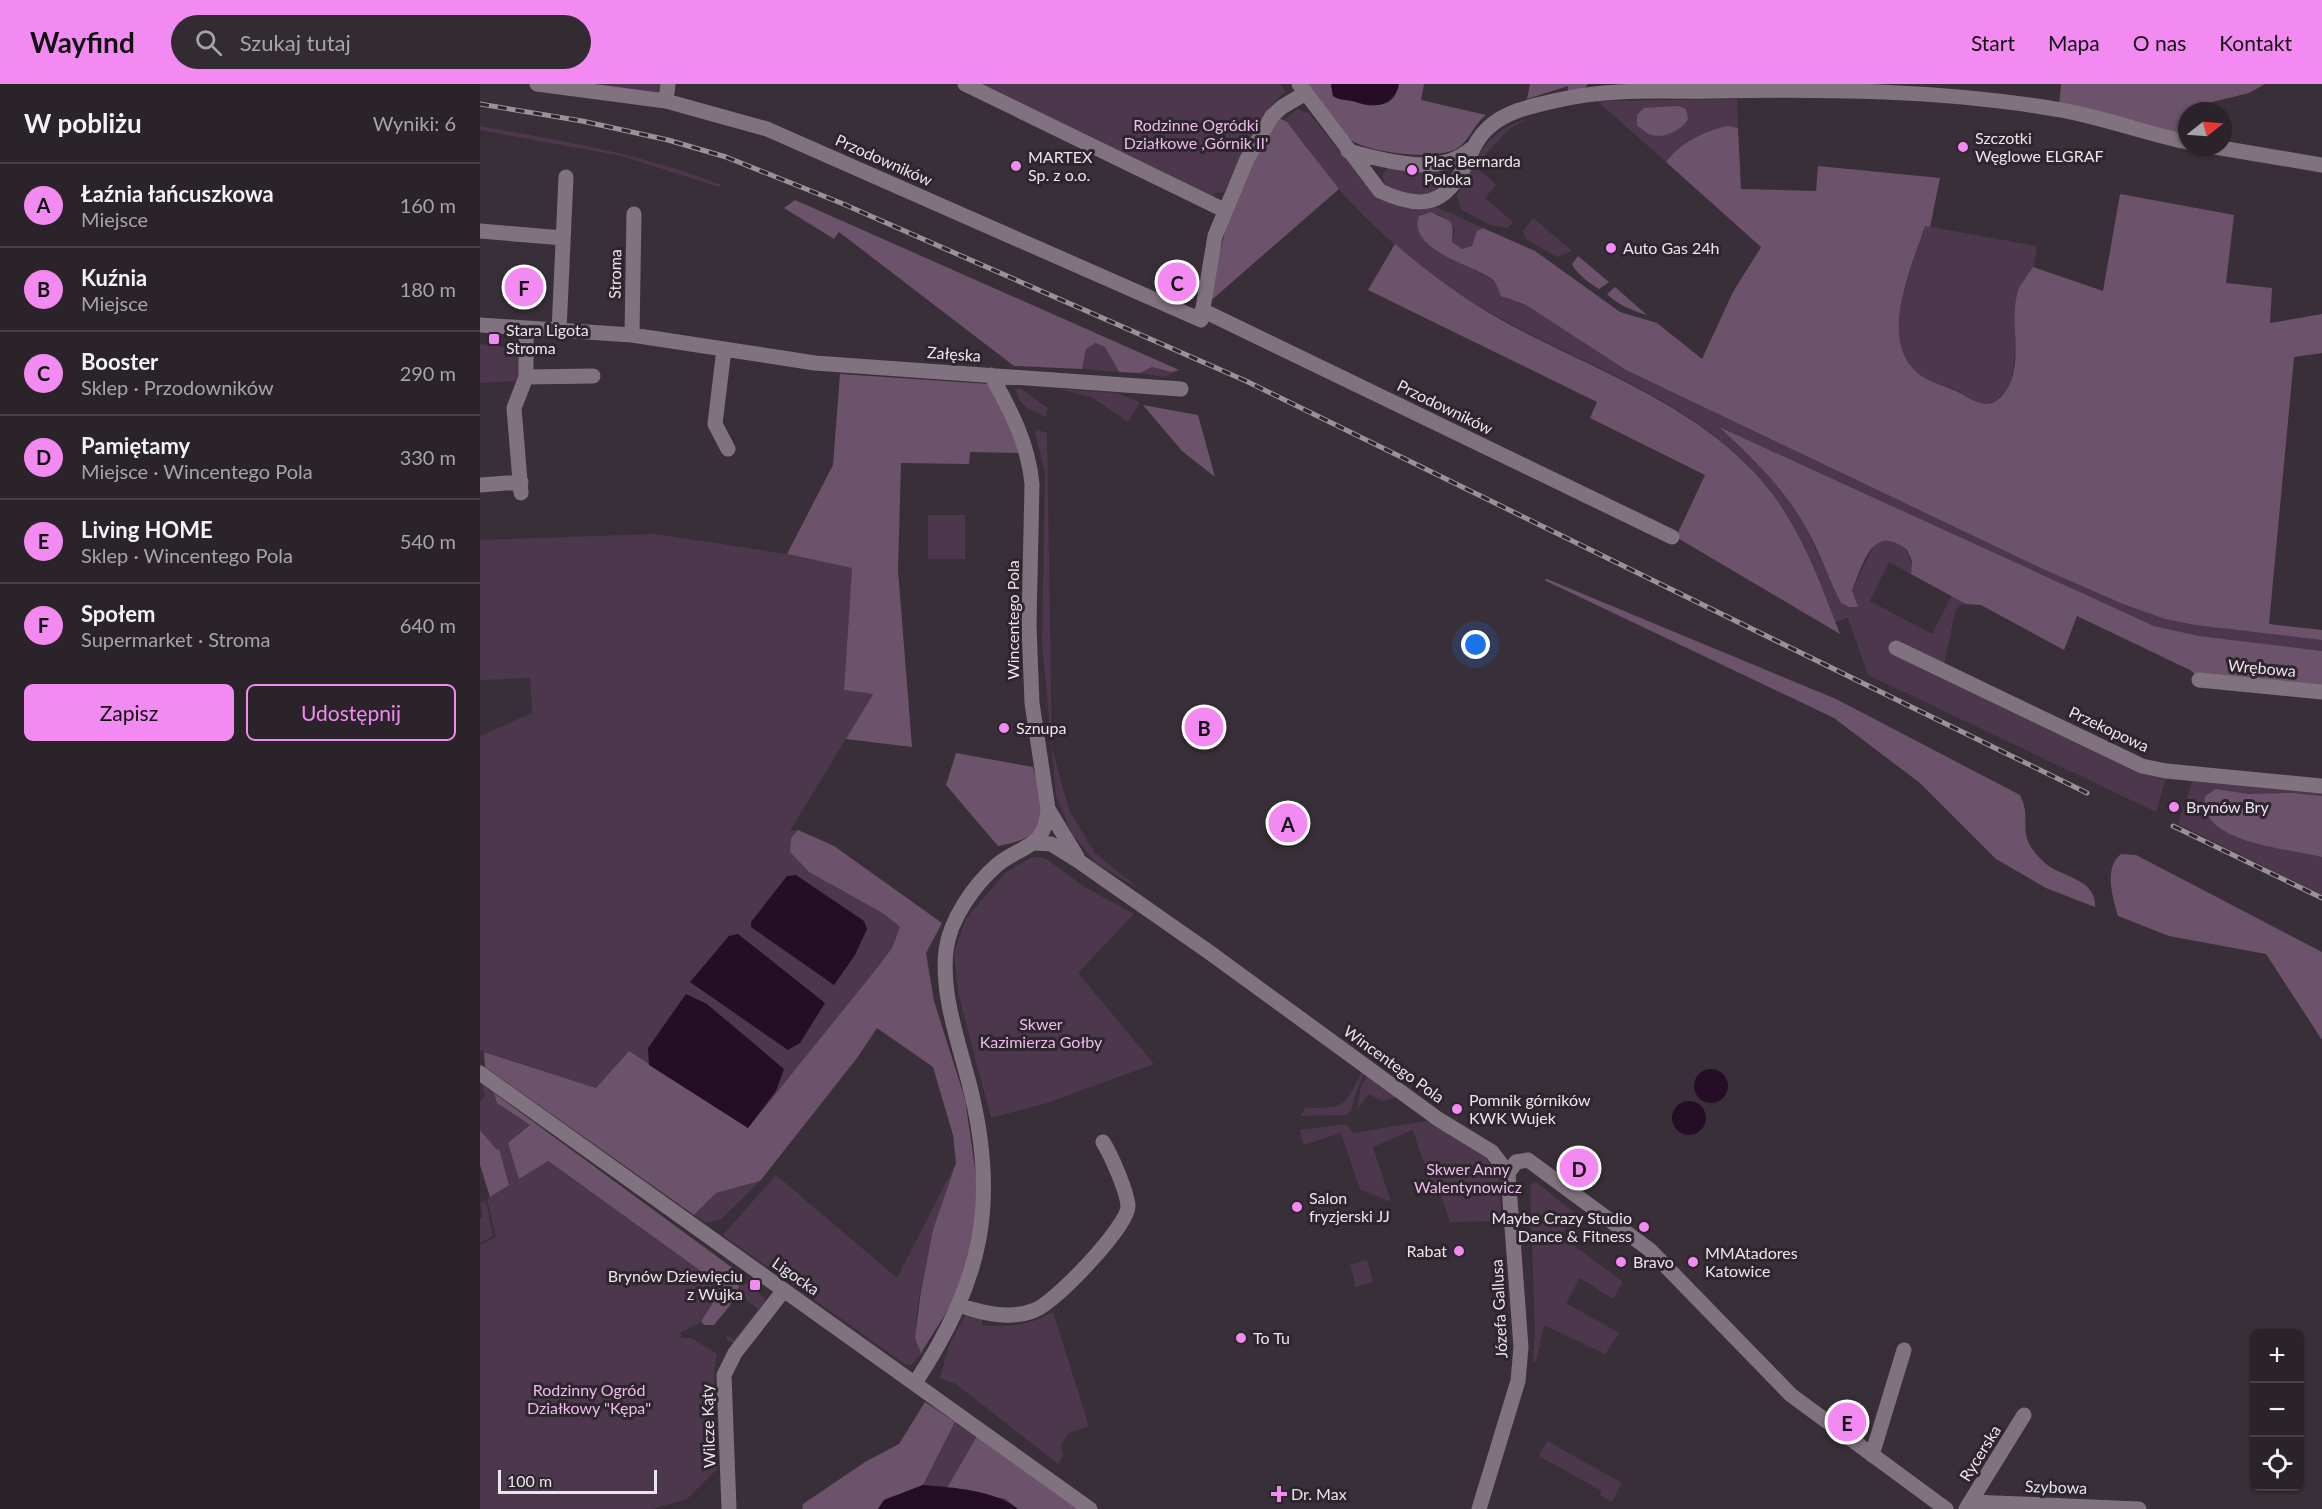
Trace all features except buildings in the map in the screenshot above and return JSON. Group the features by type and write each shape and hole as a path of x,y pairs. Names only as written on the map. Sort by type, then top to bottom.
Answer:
{"street":[{"name":"Przodowników","path":"537,84 666,101 767,129 1202,315 1672,537"},
{"path":"666,101 668,84"},
{"path":"965,84 1224,210"},
{"path":"1202,315 1208,266 1224,210 1260,135 1282,107 1302,89 1380,191 1397,198 1431,201 1447,194 1473,147 1488,127 1505,116 1593,89 1703,87 1918,94 2053,108 2178,140"},
{"path":"1348,151 1391,161 1433,165 1455,161 1473,147"},
{"path":"2232,150 2322,165"},
{"path":"1380,191 1378,172 1391,161"},
{"path":"1433,165 1445,172 1451,186"},
{"path":"559,331 566,177"},
{"name":"Stroma","path":"632,335 634,214"},
{"path":"480,231 563,238"},
{"name":"Załęska","path":"480,325 632,335 815,363 1181,389"},
{"path":"480,485 521,487 514,408 526,377 526,329"},
{"path":"724,349 715,424 728,449"},
{"name":"Wincentego Pola","path":"991,375 1017,422 1030,463 1032,703 1048,809 1080,862"},
{"path":"526,377 594,376"},
{"name":"Przekopowa","path":"1896,648 2142,766 2166,771 2322,786"},
{"name":"Wrębowa","path":"2199,680 2322,692"},
{"path":"915,1383 959,1305 976,1255 982,1225 985,1180 978,1119 947,993 946,948 959,913 990,872 1004,860 1034,843 1046,826 1048,809"},
{"name":"Wincentego Pola","path":"1034,843 1051,844 1080,862 1239,973 1438,1119 1492,1152 1508,1173"},
{"name":"Ligocka","path":"480,1073 1090,1509"},
{"path":"959,1305 980,1313 1006,1316 1036,1310 1059,1294 1099,1251 1126,1217 1128,1206 1103,1142"},
{"path":"1508,1173 1515,1162 1528,1160 1634,1238 1698,1298 1791,1395 1947,1509"},
{"name":"Józefa Gallusa","path":"1479,1509 1518,1380 1521,1347 1508,1173"},
{"name":"Wilcze Kąty","path":"729,1509 724,1375 735,1353 784,1290"},
{"path":"1872,1455 1904,1350"},
{"name":"Rycerska","path":"1968,1505 2024,1415"},
{"name":"Szybowa","path":"1968,1505 2139,1509"}],"green space":[{"path":"596,84 664,84 663,93"},
{"name":"Rodzinne Ogródki Działkowe ,Górnik II'","path":"979,84 1280,84 1285,92 1274,102 1256,126 1224,192 1214,193 1211,199"},
{"path":"1737,99 1738,128 1718,128 1708,131 1688,141 1666,162 1597,101"},
{"path":"1297,109 1309,113 1371,190 1386,202 1410,207 1439,208 1483,228 1476,234 1472,246 1462,249 1452,242 1455,230 1449,221 1435,213 1419,216 1458,262 1493,280 1508,299 1526,305 1626,370 2045,570 2123,604 2165,619 2195,625 2322,640 2322,651 2199,636 2154,626 1748,453 1783,491 1806,528 1841,603 1849,607 1857,607 1852,590 1875,543 1890,540 1897,543 1910,559 1911,574 1889,562 1870,601 1932,634 1952,595 1966,604 1959,606 1955,613 1942,674 2142,773 2166,778 2156,812 1868,675 1848,618 1835,622 1792,522 1771,492 1738,456 1701,426 1660,400 1486,310 1416,262 1349,200 1284,120"},
{"path":"1529,118 1509,129 1475,166 1496,185 1485,198 1513,222 1507,228 1490,225 1461,209 1457,196 1477,158 1492,139 1501,131"},
{"path":"480,126 632,157 721,185 719,187 622,156 480,130"},
{"path":"1388,167 1439,171 1443,174 1446,185 1438,193 1410,195 1386,186 1382,176"},
{"path":"1533,218 1572,251 1557,257 1526,239 1523,231"},
{"path":"1925,226 2037,246 2033,267 2017,293 2011,378 2005,392 1994,401 1978,404 1950,387 1924,378 1907,360 1900,343 1901,303"},
{"path":"1095,343 1105,347 1119,372 1082,369 1086,348"},
{"path":"480,344 520,349 521,369 516,381 480,383"},
{"path":"1152,367 1171,372 1179,370 1164,377 1140,373"},
{"path":"1020,388 1048,408 1046,417 1023,404 1015,389"},
{"path":"1058,389 1116,393 1140,402 1128,422 1091,397"},
{"path":"1038,430 1047,433 1052,748 1069,810 1095,853 1142,891 1096,863 1072,834 1056,796 1042,642 1045,472 1035,433"},
{"path":"928,515 965,515 965,559 928,559"},
{"path":"655,534 787,554 852,568 844,690 873,694 790,831 798,830 791,838 831,885 884,914 900,927 892,948 877,968 748,1128 629,1051 596,1088 480,1050 480,736 532,713 530,678 480,680 480,540"},
{"path":"2193,779 2322,791 2322,895 2178,824"},
{"name":"Skwer Kazimierza Gołby","path":"1032,857 1045,858 1086,888 1134,914 1078,973 1154,1064 1044,1104 991,1118 958,993 954,952 966,919 1005,873"},
{"path":"1364,1069 1366,1071 1348,1115 1300,1116 1305,1108 1331,1107 1344,1102"},
{"path":"1369,1073 1399,1097 1382,1101 1369,1094 1357,1110 1361,1086"},
{"name":"Rodzinny Ogród Działkowy \"Kępa\"","path":"482,1084 494,1093 497,1103 530,1125 518,1179 547,1161 723,1287 699,1323 681,1332 681,1338 691,1338 717,1354 714,1374 717,1469 687,1499 652,1509 480,1509 480,1245 496,1237 487,1199 509,1184 497,1151 480,1130 480,1101 485,1096"},
{"name":"Skwer Anny Walentynowicz","path":"1432,1120 1453,1137 1474,1144 1498,1167 1502,1221 1450,1222 1440,1192 1434,1194 1413,1130 1373,1147 1391,1202 1360,1189 1341,1133 1303,1145 1300,1130 1347,1124 1353,1133"},
{"path":"956,1163 935,1231 920,1293 916,1320 917,1340 923,1352 911,1365 906,1365 723,1235 776,1175 897,1278"},
{"path":"760,1181 720,1220 706,1223 694,1215 716,1193"},
{"path":"1536,1182 1576,1214 1561,1236 1623,1282 1613,1299 1580,1278 1566,1303 1619,1333 1605,1354 1544,1325 1536,1362 1533,1361 1535,1331 1530,1185"},
{"path":"486,1201 493,1236 480,1243 480,1219 483,1218 480,1203"},
{"path":"1367,1260 1373,1282 1356,1287 1350,1265"},
{"path":"740,1278 766,1299 734,1343 727,1340 727,1335 734,1340 758,1309 738,1293"},
{"path":"1053,1312 1089,1426 1069,1433 1061,1445 1063,1456 1058,1464 956,1384 940,1378 949,1345 965,1316 982,1317 982,1325 1001,1326 1027,1323"},
{"path":"955,1422 977,1436 947,1488 923,1485"},
{"path":"1547,1441 1622,1483 1612,1502 1600,1495 1602,1491 1539,1456"}],"shaded area":[{"path":"1306,84 1331,84 1333,96 1337,98 1380,104 1392,100 1399,84 1424,84 1421,100 1486,115 1461,146 1446,153 1416,155 1382,151 1354,142 1345,136 1329,118"},
{"path":"1331,84 1399,84 1393,97 1388,101 1370,105 1333,96"},
{"path":"1530,84 1588,84 1582,92 1568,95 1568,86 1527,99"},
{"path":"2061,84 2265,84 2249,93 2212,102 2178,102 2178,136 2059,105"},
{"path":"1678,106 1686,109 1688,119 1672,133 1654,136 1637,126 1637,115 1644,108"},
{"path":"1279,118 1287,122 1339,189 1207,304 1229,215 1249,168"},
{"path":"1728,126 1738,128 1741,189 1816,191 1818,166 1940,178 1930,227 1925,226 1906,282 1901,303 1900,343 1907,361 1920,375 1972,400 1987,404 2002,396 2009,385 2015,360 2017,294 2033,267 2103,291 2120,194 2234,215 2226,283 2272,288 2270,323 2322,314 2322,353 2294,357 2269,624 2322,630 2322,640 2195,625 2165,619 2123,604 2045,570 1626,370 1526,305 1501,296 1492,279 1432,247 1423,238 1418,228 1419,216 1431,212 1452,224 1452,242 1462,249 1472,246 1477,231 1483,228 1535,251 1620,312 1657,323 1702,359 1733,292 1761,247 1666,162 1678,149 1694,138"},
{"path":"795,200 1179,370 1171,372 1152,367 1140,373 1119,372 1105,347 1095,343 1086,349 1082,369 1014,366 839,232 834,239 784,208"},
{"path":"1395,244 1425,269 1472,302 1522,331 1656,398 1718,439 1746,464 1783,508 1811,561 1840,634 1676,537 1705,475 1590,418 1597,402 1368,290"},
{"path":"1578,256 1609,282 1599,289 1584,278 1572,264"},
{"path":"1615,287 1647,315 1616,302 1607,294"},
{"path":"840,374 988,384 1008,420 1021,453 970,452 969,464 901,463 898,570 912,747 846,739 873,694 844,690 852,568 787,554 833,465"},
{"path":"1143,405 1198,415 1215,477 1182,451"},
{"path":"1719,427 2154,626 2199,636 2322,651 2322,690 2200,679 2190,670 2077,616 2064,650 1981,605 1966,604 1911,574 1912,561 1907,550 1895,543 1885,541 1877,544 1865,559 1852,590 1858,607 1849,607 1841,603 1811,537 1788,500 1756,462"},
{"path":"1547,579 1836,699 2020,795 2024,804 2026,836 2035,853 2052,868 2084,884 2094,898 2095,907 2046,888 1996,859 1920,783 1834,718 1544,580"},
{"path":"956,753 1033,767 1042,810 1037,829 1016,842 998,846 946,785"},
{"path":"2216,789 2248,794 2291,793 2322,796 2322,857 2250,842 2216,825 2206,812 2205,796"},
{"path":"798,830 834,846 942,923 926,953 934,1001 965,1099 978,1189 972,1250 951,1305 921,1353 915,1338 921,1291 933,1230 956,1163 953,1135 933,1067 877,1028 857,1058 760,1181 716,1193 694,1215 485,1067 484,1052 596,1088 629,1051 748,1128 877,968 892,948 900,927 884,914 809,872 790,852 791,838"},
{"path":"2121,854 2136,855 2322,952 2322,1040 2266,954 2169,936 2118,916 2112,892 2111,875 2115,860"},
{"path":"796,875 864,921 867,929 855,955 834,985 751,927 751,922 787,876"},
{"path":"738,934 825,1003 800,1043 788,1050 690,982 729,936"},
{"path":"686,994 707,1004 784,1069 776,1091 748,1128 649,1065 648,1048"},
{"path":"1711,1069 1723,1074 1728,1086 1723,1098 1711,1103 1699,1098 1694,1086 1699,1074"},
{"path":"494,1093 734,1269 738,1277 738,1291 714,1325 704,1325 701,1321 723,1287 548,1161 519,1179 508,1143 530,1125 497,1103"},
{"path":"1689,1101 1701,1106 1706,1118 1701,1130 1689,1135 1677,1130 1672,1118 1677,1106"},
{"path":"480,1130 497,1150 499,1149 509,1185 490,1197 480,1165"},
{"path":"925,1402 955,1422 923,1485 884,1500 878,1509 802,1509 803,1504 865,1462 899,1444"},
{"path":"977,1436 1081,1509 1018,1509 1005,1499 947,1488"},
{"path":"923,1485 985,1493 1008,1502 1018,1509 878,1509 884,1500"}],"railway":[{"path":"480,104 582,121 668,140 726,157 841,203 1246,381 2087,793"},
{"path":"2173,826 2322,898"}],"place":[{"name":"Szczotki Węglowe ELGRAF","path":"1963,147"},
{"name":"MARTEX Sp. z o.o.","path":"1016,166"},
{"name":"Plac Bernarda Poloka","path":"1412,170"},
{"name":"Auto Gas 24h","path":"1611,248"},
{"name":"Booster","path":"1177,282"},
{"name":"Społem","path":"524,287"},
{"name":"Stara Ligota Stroma","path":"494,339"},
{"name":"Kuźnia","path":"1204,727"},
{"name":"Sznupa","path":"1004,728"},
{"name":"Brynów Bry","path":"2174,807"},
{"name":"Łaźnia łańcuszkowa","path":"1288,823"},
{"name":"Pomnik górników KWK Wujek","path":"1457,1109"},
{"name":"Pamiętamy","path":"1579,1168"},
{"name":"Salon fryzjerski JJ","path":"1297,1207"},
{"name":"Maybe Crazy Studio Dance & Fitness","path":"1644,1227"},
{"name":"Rabat","path":"1459,1251"},
{"name":"Bravo","path":"1621,1262"},
{"name":"MMAtadores Katowice","path":"1693,1262"},
{"name":"Brynów Dziewięciu z Wujka","path":"755,1285"},
{"name":"To Tu","path":"1241,1338"},
{"name":"Living HOME","path":"1847,1422"},
{"name":"Dr. Max","path":"1279,1494"}]}
